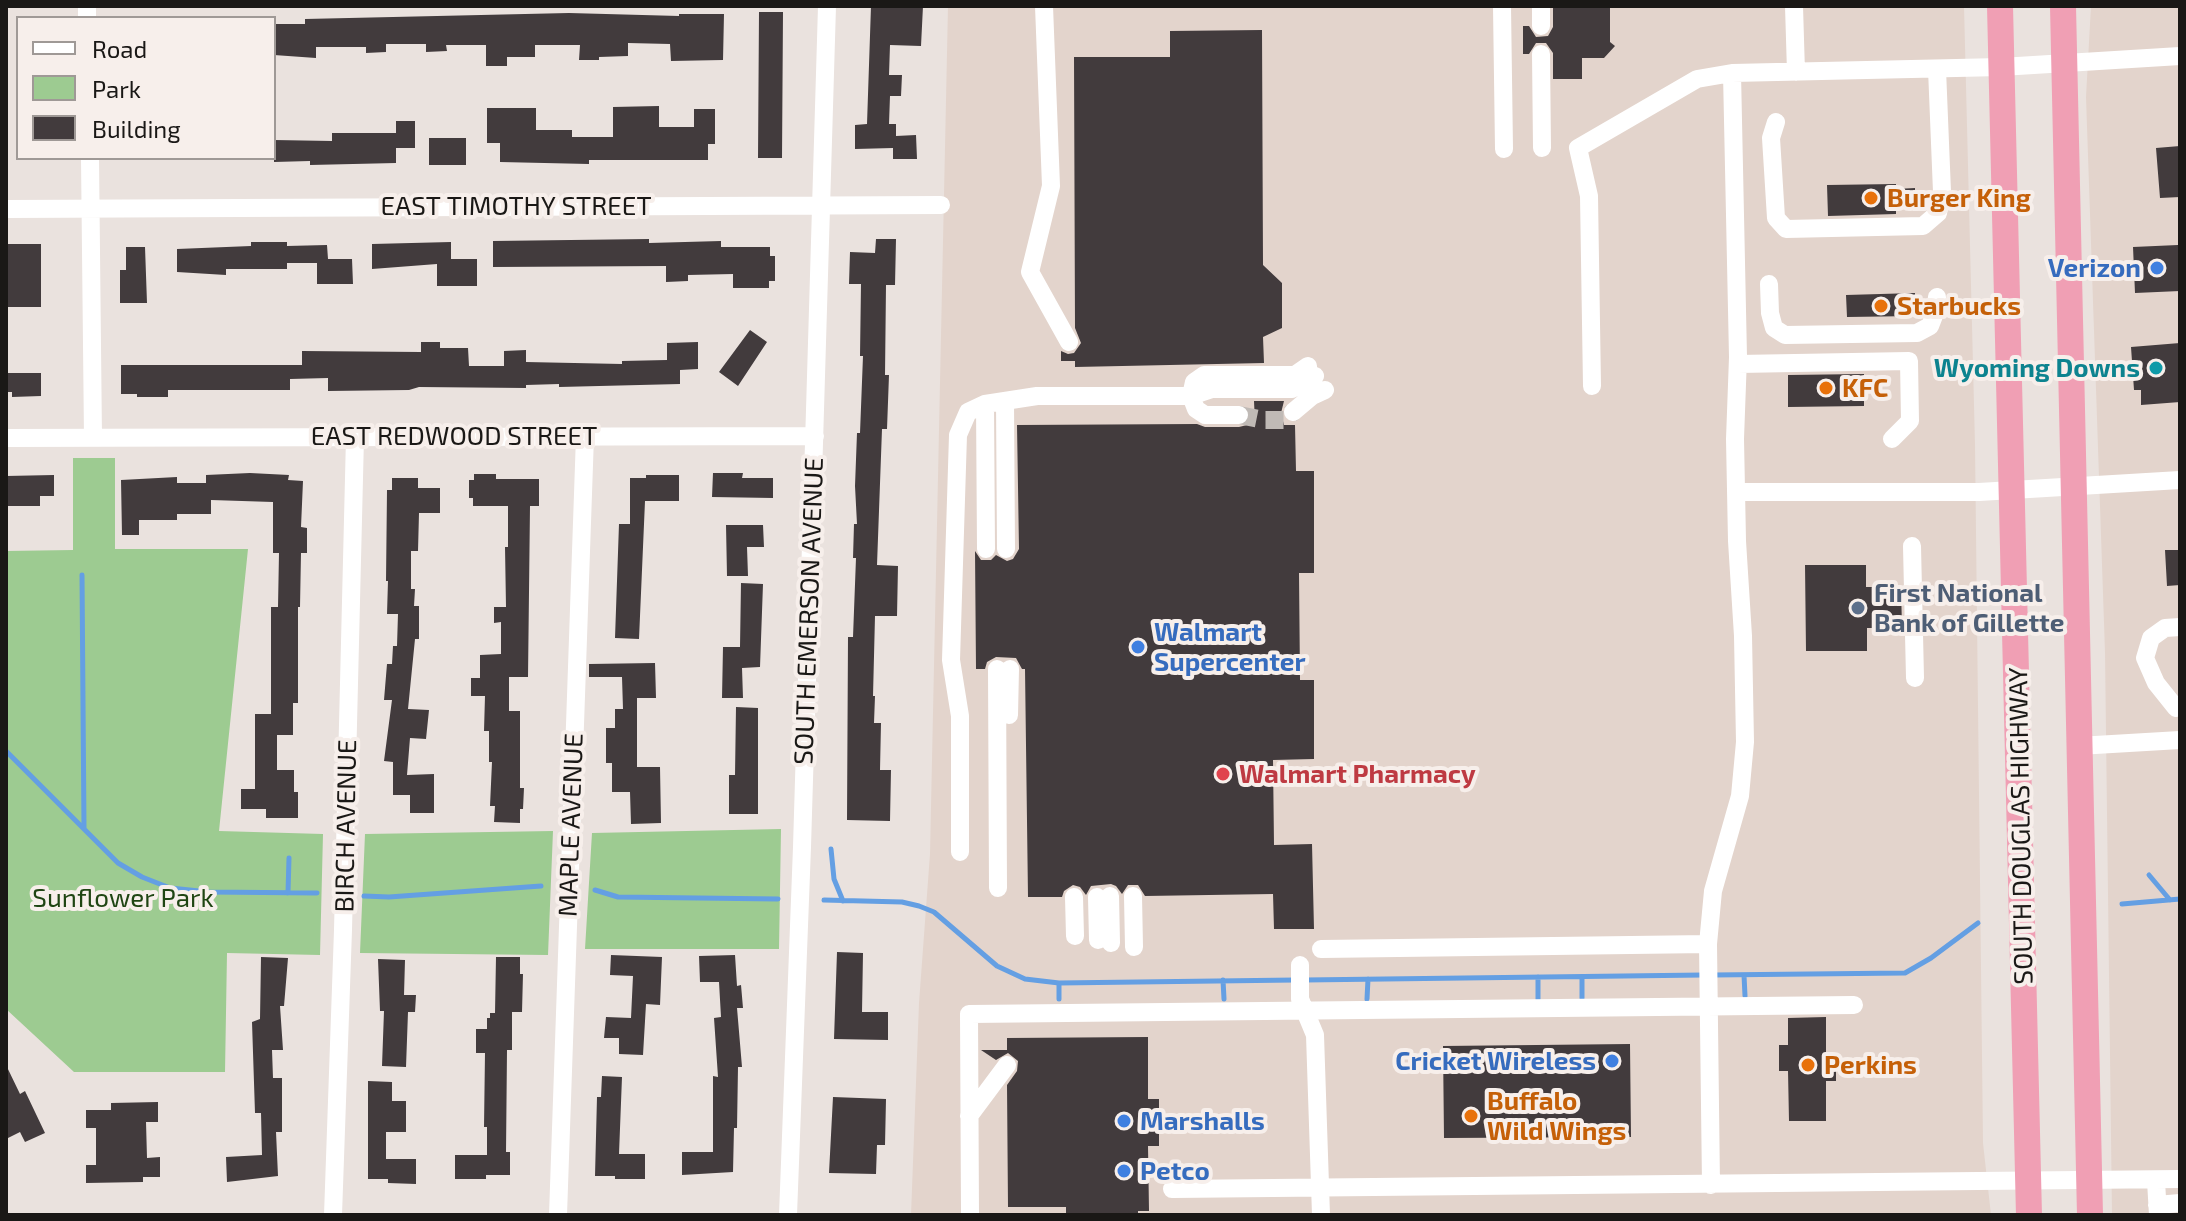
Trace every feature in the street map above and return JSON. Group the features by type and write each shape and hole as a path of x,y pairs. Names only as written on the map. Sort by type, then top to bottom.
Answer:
{"highway":[{"name":"SOUTH DOUGLAS HIGHWAY","path":"2000,6 2029,1215"},
{"path":"2063,6 2090,1215"}],"street":[{"name":"SOUTH EMERSON AVENUE","path":"788,1215 827,6"},
{"path":"1044,6 1051,186 1030,272 1069,342"},
{"path":"1502,6 1504,149"},
{"path":"1541,6 1541,26"},
{"path":"1794,6 1796,72"},
{"path":"1541,54 1542,148"},
{"path":"1592,386 1589,196 1578,148 1697,79 1732,73 2001,67 2180,56"},
{"path":"1776,122 1771,138 1776,218 1786,229 1923,226 1938,213 1942,192 1937,69"},
{"path":"1711,1185 1708,950 1713,891 1740,796 1745,742 1736,492 1738,364 1732,73"},
{"path":"90,160 93,438"},
{"name":"EAST TIMOTHY STREET","path":"6,209 941,205"},
{"path":"1769,284 1774,328 1785,335 1917,333 1930,326 1937,297"},
{"path":"1738,364 1909,361 1910,421 1892,439"},
{"path":"1239,415 1205,415 1196,409 1191,396 1194,382 1204,375 1316,377 1312,396 1293,412"},
{"path":"960,852 960,716 951,660 958,435 968,412 985,404 1037,396 1191,396"},
{"path":"1005,401 1006,549"},
{"path":"985,404 986,549"},
{"name":"MAPLE AVENUE","path":"558,1215 585,436"},
{"name":"EAST REDWOOD STREET","path":"6,438 815,436"},
{"name":"BIRCH AVENUE","path":"333,1215 355,437"},
{"path":"1736,492 2013,491 2180,480"},
{"path":"1912,546 1915,678"},
{"path":"2176,708 2156,683 2145,658 2151,638 2165,628 2180,627"},
{"path":"997,669 998,888"},
{"path":"2078,746 2180,740"},
{"path":"1104,897 1104,942 1104,897"},
{"path":"1321,949 1708,950"},
{"path":"1300,965 1303,1004 1315,1035 1321,1215"},
{"path":"970,1215 969,1014 1303,1004 1709,1002 1854,1005"},
{"path":"969,1108 1002,1063"},
{"path":"1172,1189 2029,1183 2180,1179"},
{"path":"2156,1181 2158,1210 2180,1203"}],"shaded area":[{"path":"948,6 1964,6 1975,445 1983,1143 1991,1215 911,1215 919,1003 930,854"},
{"path":"2091,6 2180,6 2180,1215 2112,1215 2105,652 2086,97"}],"green space":[{"name":"Sunflower Park","path":"73,458 115,458 115,549 248,549 219,831 323,834 320,955 227,953 225,1072 74,1072 6,1009 6,551 73,550"},
{"path":"781,829 779,949 585,949 592,833"},
{"path":"553,831 548,955 360,953 365,834"}],"building":[{"path":"871,6 923,6 921,46 890,45 889,75 902,75 901,96 890,96 889,124 896,124 896,136 916,135 917,159 893,159 893,148 855,149 855,125 867,124"},
{"path":"1553,6 1610,6 1610,42 1615,46 1604,58 1582,58 1582,79 1553,79 1553,53 1546,43 1536,43 1529,54 1523,54 1523,26 1529,26 1536,37 1548,36 1553,27"},
{"path":"759,12 783,12 782,158 758,158"},
{"path":"569,13 724,14 723,60 671,61 670,44 628,43 628,56 599,57 599,60 579,60 580,45 535,45 535,57 507,57 507,66 486,66 486,45 446,45 447,51 426,52 426,44 386,44 386,52 366,53 366,47 316,47 316,58 276,55 276,24 305,24 305,19"},
{"path":"1262,30 1263,265 1282,283 1282,328 1263,337 1264,363 1075,367 1075,361 1061,361 1061,351 1074,353 1081,343 1075,328 1074,57 1170,57 1170,31"},
{"path":"659,106 659,127 694,127 694,109 715,109 715,144 708,144 708,160 589,160 589,164 500,162 500,143 487,143 487,108 536,108 536,130 572,130 572,137 613,137 613,107"},
{"path":"396,121 415,121 415,148 396,148 396,163 310,165 310,161 274,162 276,140 332,141 332,133 396,133"},
{"path":"429,138 466,138 466,165 429,165"},
{"path":"2180,146 2180,197 2160,198 2156,148"},
{"name":"Burger King","path":"1896,184 1896,189 1915,188 1915,208 1896,209 1896,214 1828,216 1827,185"},
{"path":"649,239 649,243 721,241 721,247 770,247 770,256 775,256 775,281 769,281 769,288 733,288 733,274 688,275 688,281 666,282 666,266 493,267 493,241"},
{"path":"876,239 896,239 895,285 886,285 885,375 889,375 887,429 882,429 877,565 898,566 897,616 875,616 873,696 874,723 881,723 880,770 891,770 890,821 847,820 848,637 853,637 854,524 857,524 855,486 863,356 860,356 861,284 849,284 850,252 875,253"},
{"path":"251,242 287,242 287,246 327,245 328,259 352,259 353,284 317,284 317,263 287,263 287,269 226,269 226,275 177,272 177,249 251,246"},
{"path":"451,242 451,259 477,259 477,286 437,286 437,264 372,269 372,244"},
{"path":"6,244 41,244 41,307 6,307"},
{"name":"Verizon","path":"2178,245 2180,291 2135,293 2133,247"},
{"path":"126,247 145,247 147,303 120,303 120,270 126,270"},
{"name":"Starbucks","path":"1915,293 1915,316 1847,317 1846,295"},
{"path":"750,330 767,342 738,386 719,372"},
{"path":"421,342 440,342 440,348 468,348 469,366 504,366 504,351 526,350 526,362 622,364 622,361 667,360 667,343 698,342 698,369 680,370 680,384 559,387 559,384 526,385 526,388 419,387 409,390 328,391 328,378 290,379 290,390 168,390 168,397 121,394 121,365 302,365 302,351 421,352"},
{"name":"Wyoming Downs","path":"2180,343 2180,402 2141,405 2141,390 2134,390 2131,347"},
{"path":"6,373 41,373 41,396 12,397 12,392 6,392"},
{"name":"KFC","path":"1864,374 1864,406 1788,407 1788,375"},
{"name":"Walmart Supercenter","path":"1254,401 1284,401 1281,413 1284,425 1295,425 1296,471 1314,471 1314,573 1299,573 1300,680 1314,680 1314,759 1273,760 1274,845 1312,844 1314,929 1274,929 1273,894 1145,896 1138,885 1128,885 1122,894 1111,884 1091,886 1086,895 1080,887 1073,885 1064,891 1062,897 1028,897 1025,669 1016,658 996,657 987,662 985,669 976,669 975,551 981,560 991,560 996,555 1007,561 1013,559 1019,549 1017,425 1197,424 1205,427 1239,427 1255,423"},
{"path":"713,473 743,473 742,478 773,478 773,498 712,497"},
{"path":"474,474 496,474 496,479 539,479 539,506 530,506 528,677 509,677 509,711 520,711 520,788 524,788 520,823 494,822 495,806 490,806 492,762 489,762 489,731 484,731 485,696 471,696 471,678 480,678 480,655 501,654 501,622 494,623 494,607 506,607 505,547 508,547 508,506 473,506 473,498 469,498 469,480 474,480"},
{"path":"54,475 54,496 40,496 40,506 6,506 6,476"},
{"path":"206,475 289,475 288,480 303,481 301,527 307,528 307,553 301,553 298,703 293,703 293,735 277,735 277,770 294,770 298,818 266,818 266,809 241,809 241,789 255,789 255,714 271,714 271,607 278,607 279,553 273,553 273,502 211,500 211,514 177,514 177,520 139,520 139,535 122,535 121,480 177,477 177,483 206,483"},
{"path":"646,475 679,475 679,501 645,501 639,639 615,638 619,524 630,524 630,478 646,478"},
{"path":"392,478 418,478 418,488 440,488 440,513 419,513 418,551 411,551 411,589 415,589 414,606 419,606 419,639 415,639 408,709 429,710 426,739 410,738 407,775 434,774 434,813 410,813 410,795 393,795 393,762 384,761 392,700 384,700 387,664 392,664 393,646 397,646 398,614 387,614 387,490 392,490"},
{"path":"726,525 763,525 764,547 747,547 748,576 727,576"},
{"path":"2165,550 2180,550 2180,585 2167,586"},
{"name":"First National Bank of Gillette","path":"1805,565 1866,565 1866,587 1901,587 1902,628 1867,628 1867,651 1806,651"},
{"path":"741,583 763,584 760,667 742,668 743,698 722,698 723,647 740,647"},
{"path":"655,663 656,698 637,698 637,767 660,767 661,823 631,824 630,792 612,792 612,763 606,763 606,728 615,728 615,709 623,709 622,677 589,677 589,664"},
{"path":"736,707 758,708 758,814 729,814 729,775 735,775"},
{"path":"837,952 863,953 862,1012 888,1012 888,1040 834,1039"},
{"path":"611,955 662,957 660,1005 646,1004 643,1055 619,1054 619,1038 604,1038 606,1017 631,1018 633,976 610,975"},
{"path":"735,955 737,986 741,985 743,1008 737,1008 742,1067 738,1067 733,1172 682,1175 682,1152 713,1152 713,1076 718,1077 714,1018 721,1017 719,982 700,982 699,956"},
{"path":"261,957 288,958 284,1006 280,1006 283,1050 272,1050 273,1078 282,1078 282,1132 276,1132 278,1176 227,1182 226,1157 262,1155 261,1113 255,1113 252,1022 260,1019"},
{"path":"496,957 520,957 520,974 523,974 522,1012 512,1012 512,1050 507,1050 506,1152 510,1152 510,1175 455,1179 455,1155 487,1155 487,1127 484,1127 485,1053 476,1053 476,1029 487,1029 487,1018 490,1018 490,1013 495,1013"},
{"path":"378,959 405,960 404,995 416,995 415,1012 408,1012 406,1067 382,1066 384,1011 380,1011"},
{"name":"Perkins","path":"1826,1017 1826,1060 1836,1060 1836,1081 1826,1081 1826,1121 1789,1121 1788,1071 1779,1071 1779,1045 1788,1045 1788,1018"},
{"path":"1148,1037 1148,1099 1159,1099 1159,1146 1148,1146 1149,1211 1138,1211 1138,1215 1066,1215 1066,1207 1008,1207 1007,1085 1017,1071 1018,1061 1008,1053 996,1060 981,1050 1007,1050 1007,1038"},
{"path":"1630,1044 1631,1137 1444,1138 1443,1046"},
{"path":"6,1065 20,1094 25,1091 45,1133 25,1142 20,1132 6,1139"},
{"path":"602,1076 622,1077 619,1154 645,1154 645,1179 595,1176 597,1097 601,1097"},
{"path":"368,1081 392,1082 392,1101 406,1101 406,1132 386,1132 386,1159 416,1159 416,1184 368,1179"},
{"path":"833,1097 886,1099 885,1145 877,1145 876,1174 829,1173"},
{"path":"158,1102 158,1122 146,1122 147,1158 160,1157 160,1177 143,1177 143,1182 86,1183 86,1165 96,1165 96,1128 86,1128 86,1110 111,1110 111,1103"}],"waterway":[{"path":"82,575 84,828"},
{"path":"6,751 118,863 142,877 170,888 209,892 317,893"},
{"path":"831,849 834,879 843,901"},
{"path":"288,893 289,858"},
{"path":"2149,875 2170,900"},
{"path":"364,896 389,897 541,886"},
{"path":"595,890 618,897 778,899"},
{"path":"2122,904 2180,899"},
{"path":"824,900 902,902 919,906 934,912 997,966 1025,979 1059,983 1295,980"},
{"path":"1713,975 1905,973 1978,923"},
{"path":"1305,980 1703,975"},
{"path":"1744,975 1745,996"},
{"path":"1538,977 1538,999"},
{"path":"1582,977 1582,998"},
{"path":"1367,999 1368,979"},
{"path":"1223,980 1224,999"},
{"path":"1059,983 1059,999"}],"tunnel":[{"path":"1239,415 1284,420 1293,412"}],"place":[{"name":"Burger King","path":"1871,198"},
{"name":"Verizon","path":"2157,268"},
{"name":"Starbucks","path":"1881,306"},
{"name":"Wyoming Downs","path":"2156,368"},
{"name":"KFC","path":"1826,388"},
{"name":"First National Bank of Gillette","path":"1858,608"},
{"name":"Walmart Supercenter","path":"1138,647"},
{"name":"Walmart Pharmacy","path":"1223,774"},
{"name":"Cricket Wireless","path":"1612,1061"},
{"name":"Perkins","path":"1808,1065"},
{"name":"Buffalo Wild Wings","path":"1471,1116"},
{"name":"Marshalls","path":"1124,1121"},
{"name":"Petco","path":"1124,1171"}]}
